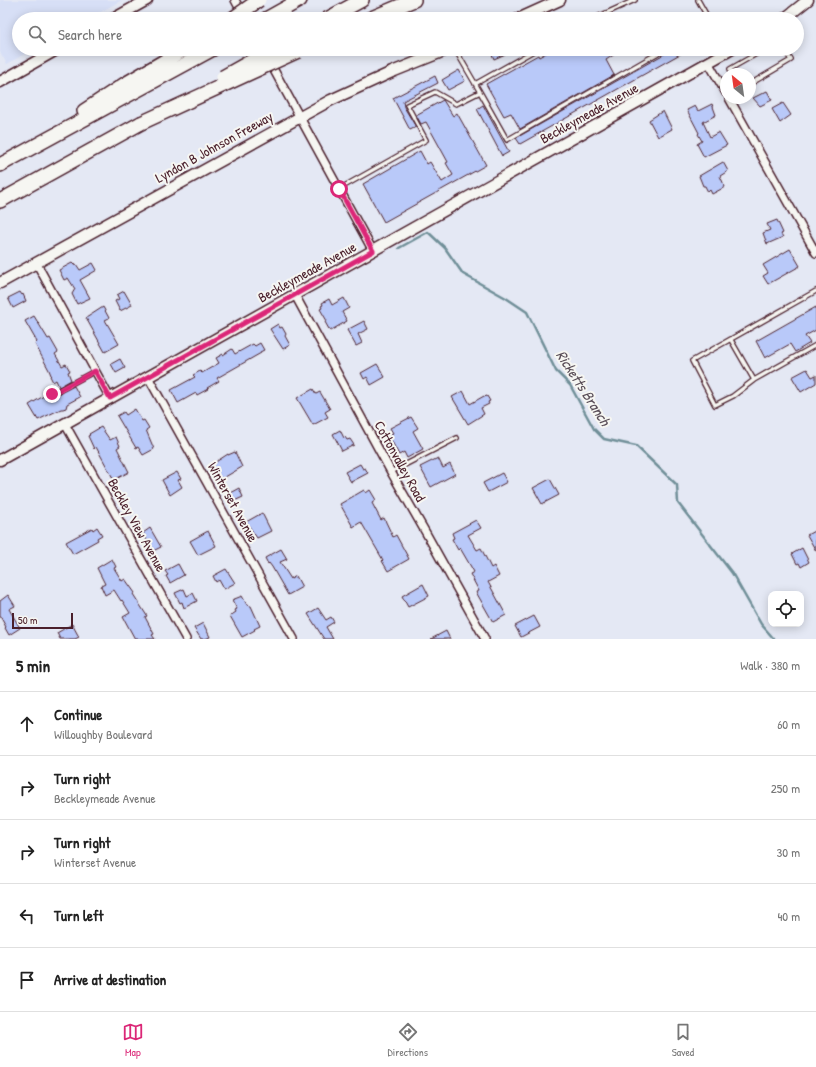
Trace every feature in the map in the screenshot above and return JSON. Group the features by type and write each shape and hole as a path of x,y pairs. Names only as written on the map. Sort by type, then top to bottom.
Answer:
{"highway":[{"path":"242,12 259,0"},
{"path":"280,12 300,0"},
{"path":"340,12 362,0"},
{"path":"386,12 414,0"},
{"path":"6,162 125,84 173,56"},
{"path":"6,162 200,56"},
{"path":"0,201 261,56"},
{"path":"141,123 287,56"}],"street":[{"path":"126,12 147,0"},
{"path":"235,0 242,12"},
{"path":"533,12 560,0"},
{"path":"793,12 808,0"},
{"path":"0,82 46,56"},
{"path":"266,56 373,251"},
{"name":"Lyndon B Johnson Freeway","path":"0,283 338,97 433,56"},
{"name":"Beckleymeade Avenue","path":"0,460 719,56"},
{"path":"708,62 720,78"},
{"path":"732,104 816,253"},
{"path":"37,264 110,398"},
{"name":"Cottonvalley Road","path":"295,295 391,472 485,639"},
{"name":"Winterset Avenue","path":"148,377 294,639"},
{"name":"Beckley View Avenue","path":"65,424 186,639"}],"lane":[{"path":"608,12 635,0"},
{"path":"698,0 705,12"},
{"path":"459,56 506,140 653,56"},
{"path":"475,84 525,56"},
{"path":"732,68 753,56"},
{"path":"756,80 791,60 788,56"},
{"path":"339,189 426,140 407,105 435,92 456,104 480,92"},
{"path":"816,291 692,362 715,405 732,396 754,380 816,345"},
{"path":"731,340 754,380"},
{"path":"52,394 95,371"},
{"path":"391,472 457,438"}],"shaded area":[{"path":"0,0 122,0 101,12 12,12 12,56 21,56 7,64 0,52"}],"building":[{"path":"493,56 501,56 494,59"},
{"path":"536,56 612,56 606,60 614,75 520,129 511,113 504,116 486,84"},
{"path":"661,56 677,56 520,144 516,138"},
{"path":"459,70 465,81 448,90 442,80"},
{"path":"435,76 438,83 403,101 404,107 416,127 410,130 393,98"},
{"path":"767,91 772,100 760,106 756,101 756,96"},
{"path":"443,100 453,116 457,113 486,165 384,222 363,184 420,151 427,164 430,162 442,182 453,175 446,163 448,162 426,122 421,124 416,115"},
{"path":"783,103 791,115 780,123 772,109"},
{"path":"712,104 716,115 703,122 710,137 719,132 727,145 704,157 697,144 702,141 687,110 695,106 698,111"},
{"path":"483,105 509,152 502,156 477,109"},
{"path":"663,111 672,129 658,137 649,120"},
{"path":"723,162 728,171 720,176 725,187 712,194 710,190 708,192 705,186 703,186 699,176"},
{"path":"777,220 783,233 781,234 783,237 767,244 763,233 770,230 767,224"},
{"path":"790,249 800,266 768,284 763,276 768,273 763,265"},
{"path":"72,263 74,265 76,264 80,270 93,263 97,270 80,280 90,298 77,304 72,294 75,289 68,278 64,280 59,270"},
{"path":"124,291 132,305 120,311 115,301 119,299 117,295"},
{"path":"20,292 22,295 23,294 26,301 13,308 8,298"},
{"path":"344,298 349,308 342,312 347,321 330,331 325,322 327,321 320,309 323,305 322,303 329,299 332,305"},
{"path":"103,307 109,318 105,320 119,344 105,352 86,318"},
{"path":"816,307 816,330 805,336 810,343 795,352 790,344 765,358 756,341"},
{"path":"34,316 58,352 55,354 62,366 66,364 70,371 68,372 71,380 59,387 56,380 53,382 49,370 35,344 37,342 25,321"},
{"path":"364,321 368,329 358,334 362,343 356,346 347,330"},
{"path":"278,324 280,328 282,327 286,334 285,336 290,345 283,349 270,329"},
{"path":"260,343 264,350 260,352 261,353 217,378 219,381 207,388 208,389 197,395 196,393 178,403 171,390 195,377 193,375 200,371 202,373 219,363 216,358 232,349 235,354 253,344 255,346"},
{"path":"120,359 125,368 116,373 111,364"},
{"path":"377,364 385,377 371,385 367,377 364,379 361,373"},
{"path":"807,369 812,377 816,375 816,383 801,392 792,377"},
{"path":"74,386 80,397 67,404 66,408 38,420 29,405 47,394 49,399"},
{"path":"313,389 316,394 320,392 330,409 325,412 328,417 313,425 297,398"},
{"path":"463,391 470,404 484,396 487,396 490,401 488,402 489,404 481,408 484,414 468,424 452,397"},
{"path":"135,409 142,421 144,420 149,428 146,430 154,449 143,455 138,447 136,448 117,416 124,412 126,415"},
{"path":"411,417 418,428 413,431 423,449 407,458 404,452 399,455 389,436 393,433 390,428"},
{"path":"101,427 110,440 116,437 120,446 117,448 129,472 114,480 96,447 94,449 88,436"},
{"path":"340,430 344,438 345,437 347,440 350,439 354,445 342,451 333,434"},
{"path":"235,452 242,467 220,480 211,465 228,454"},
{"path":"438,458 443,468 450,464 455,474 431,487 420,467"},
{"path":"360,464 368,473 351,482 345,472"},
{"path":"177,472 181,479 178,480 182,487 170,495 162,480"},
{"path":"502,473 507,482 488,492 483,483"},
{"path":"550,479 559,495 542,504 533,488"},
{"path":"239,488 243,497 232,502 228,494"},
{"path":"364,490 366,493 370,490 376,500 372,503 381,520 384,518 393,537 396,535 409,559 388,571 361,522 353,527 340,504"},
{"path":"262,513 271,531 257,538 246,522"},
{"path":"476,520 481,528 468,535 477,550 481,548 491,568 494,566 499,576 488,582 506,615 493,622 476,592 479,591 470,574 474,572 460,548 458,550 452,539 454,538 452,533"},
{"path":"97,527 102,535 97,538 98,540 73,554 66,542 92,528 93,530"},
{"path":"150,528 161,547 153,551 143,533"},
{"path":"816,530 816,551 807,535"},
{"path":"208,531 216,546 198,555 190,541"},
{"path":"802,548 809,562 801,567 799,563 797,564 792,554"},
{"path":"281,549 287,559 280,562 291,579 296,576 302,587 288,595 265,558"},
{"path":"112,559 116,567 114,568 122,581 125,579 135,593 133,594 147,616 145,617 155,639 135,639 123,617 130,613 122,600 121,601 114,590 105,595 101,586 105,584 97,568"},
{"path":"178,564 184,575 170,583 166,576 168,575 165,571"},
{"path":"226,569 235,583 224,589 219,580 216,582 213,576"},
{"path":"423,584 429,596 408,607 402,596"},
{"path":"184,589 187,596 193,593 197,601 184,608 182,602 180,603 175,593"},
{"path":"8,595 15,606 9,609 20,628 9,635 0,616 0,601"},
{"path":"242,596 247,605 251,606 260,626 242,637 230,616 236,612 235,610 237,609 232,600"},
{"path":"318,608 326,620 331,617 334,622 326,627 333,639 324,639 308,614"},
{"path":"534,616 540,627 521,637 515,626"},
{"path":"203,623 210,637 201,639 194,628"},
{"path":"72,624 79,637 75,639 60,639 57,633"},
{"path":"446,631 450,639 431,639"}],"waterway":[{"name":"Ricketts Branch","path":"399,248 428,232 445,248 463,274 506,298 527,312 556,371 570,385 594,429 604,439 636,446 677,485 678,503 732,573 761,624 774,639"}],"route":[{"path":"52,394 95,371 110,398 373,251 339,189"}]}
